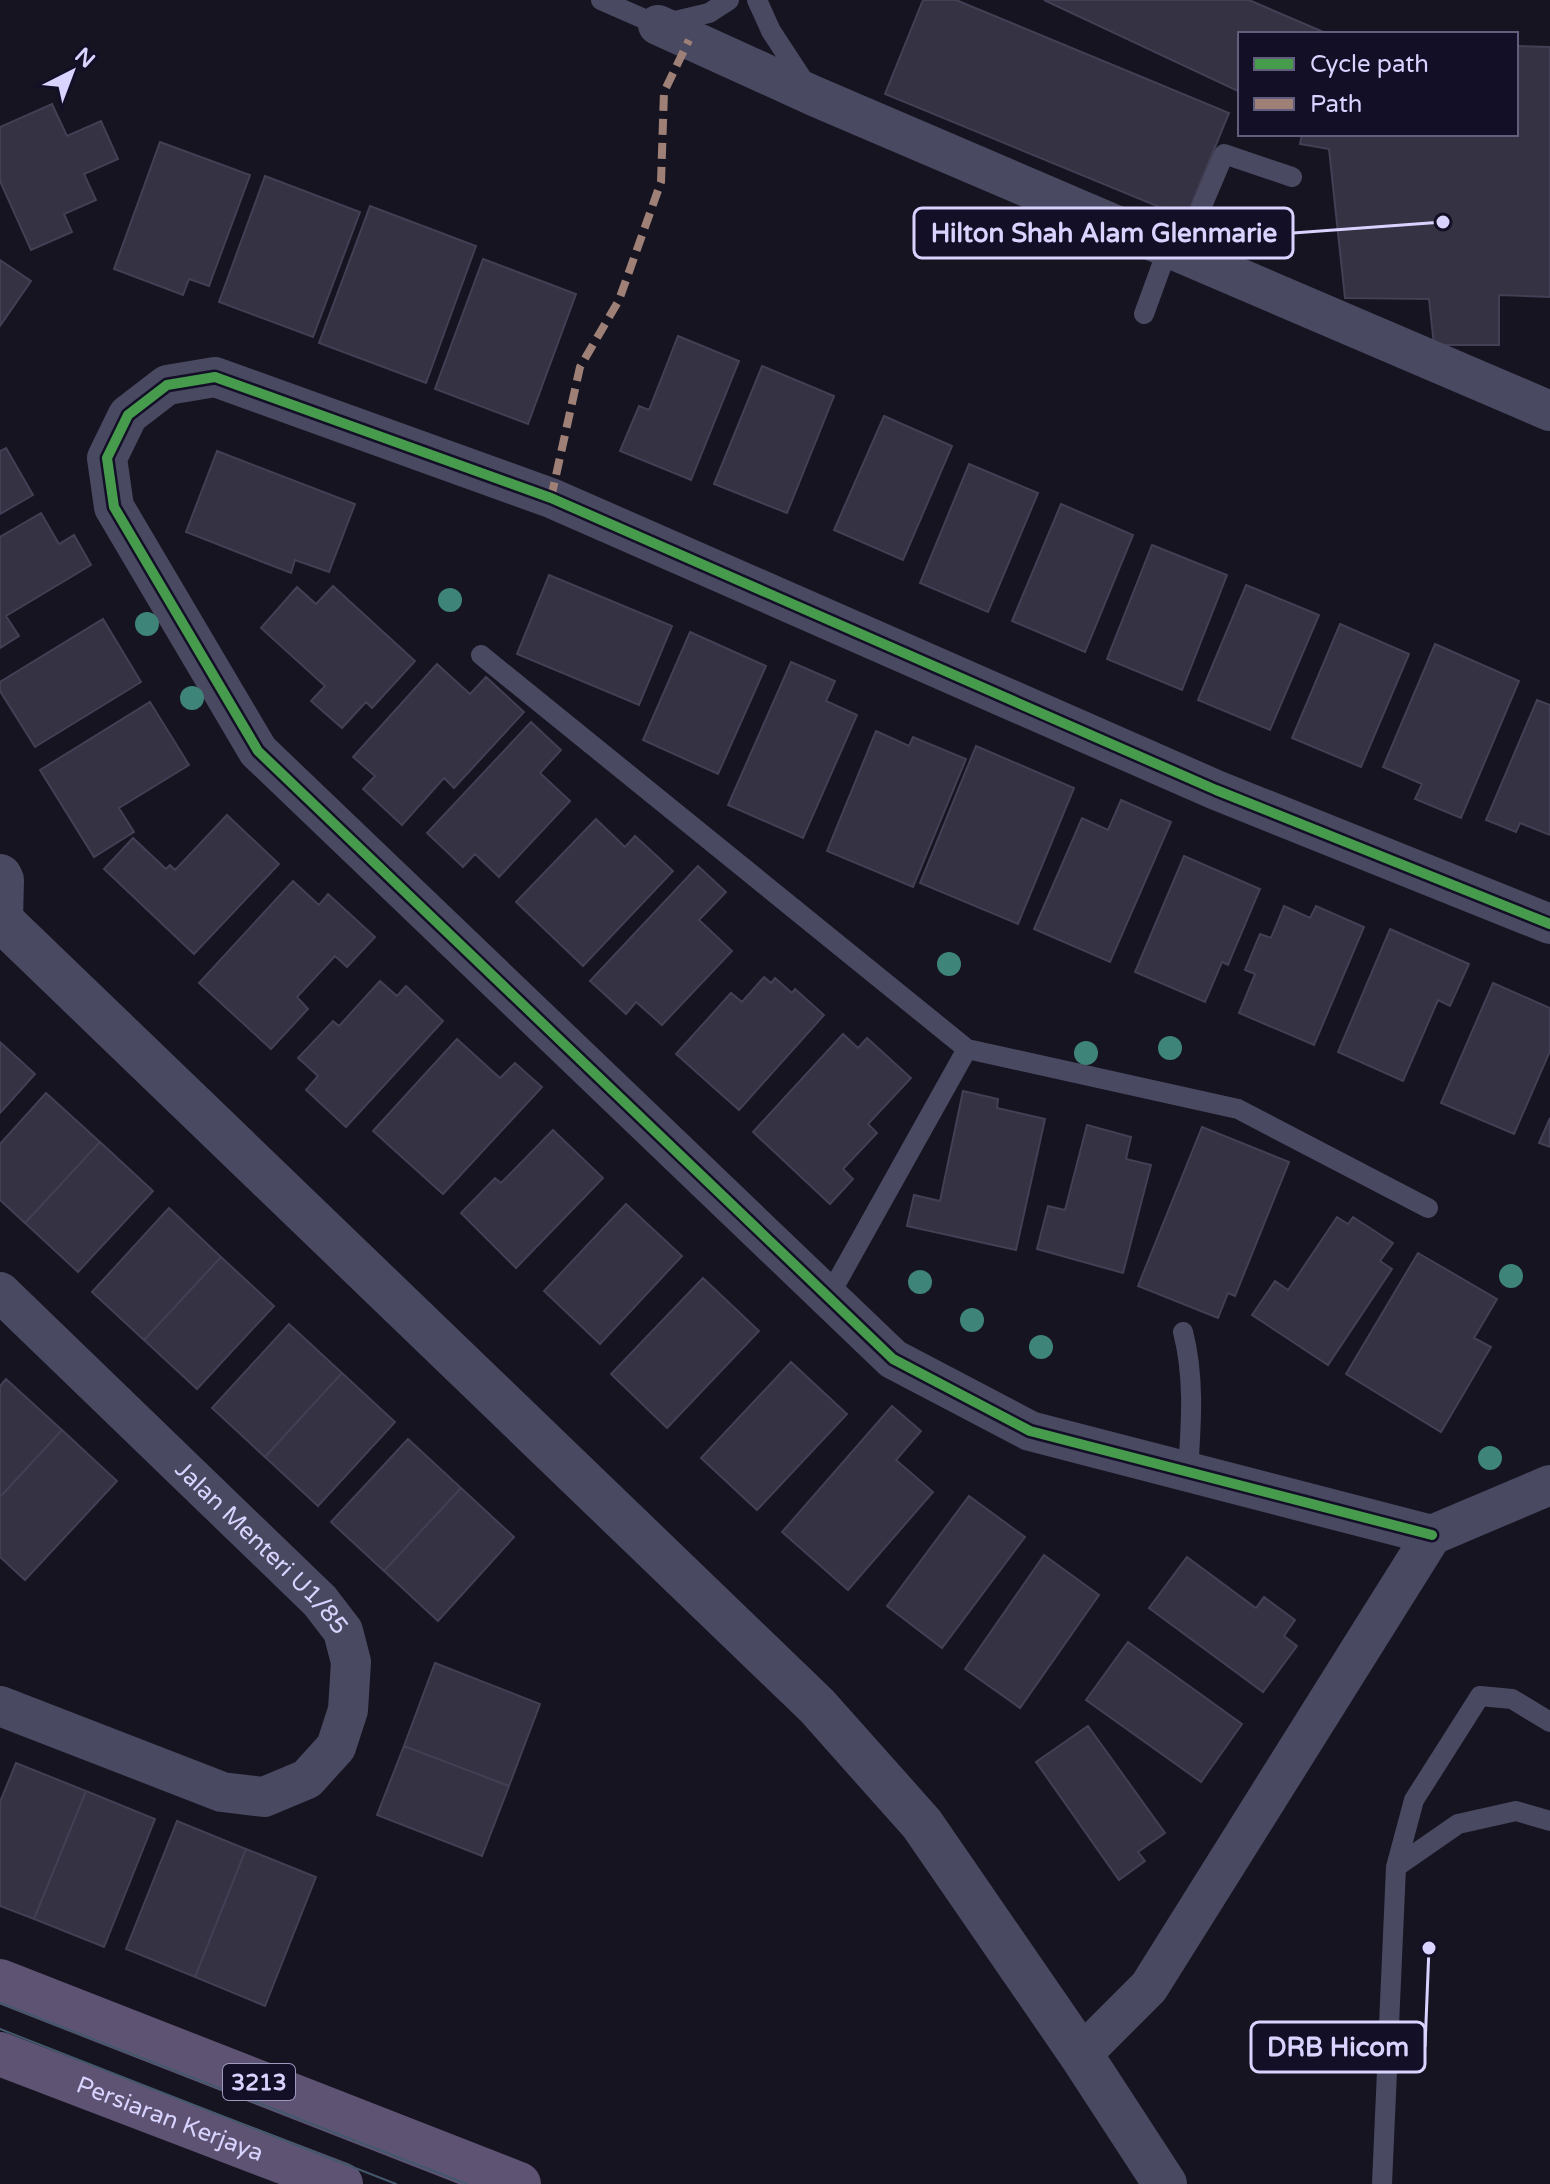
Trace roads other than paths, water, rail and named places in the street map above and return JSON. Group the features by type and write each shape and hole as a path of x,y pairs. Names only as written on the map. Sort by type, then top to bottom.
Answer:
{"main road":[{"name":"3213","path":"0,1981 519,2184"},
{"name":"Persiaran Kerjaya","path":"0,2054 341,2184"}],"street":[{"path":"658,25 814,96 1550,411"},
{"path":"1432,1535 1030,1431 893,1359 258,751 114,507 107,458 128,415 167,385 215,377 551,498 1216,790 1550,924"},
{"path":"0,876 0,919 817,1706 922,1824 1081,2055 1165,2184"},
{"name":"Jalan Menteri U1/85","path":"0,1292 320,1601 343,1631 351,1662 348,1710 336,1747 307,1779 264,1797 222,1792 0,1706"},
{"path":"1081,2055 1149,1987 1432,1535 1550,1485"},
{"path":"1116,2110 1125,2184"}],"lane":[{"path":"601,0 658,25 709,13 729,0"},
{"path":"757,0 771,31 814,96"},
{"path":"1144,314 1224,154 1292,177"},
{"path":"481,655 967,1049 1238,1109 1428,1208"},
{"path":"829,1296 967,1049"},
{"path":"1183,1332 1190,1358 1192,1400 1188,1472"},
{"path":"1382,2184 1396,1867 1414,1800 1480,1696 1512,1699 1550,1722"},
{"path":"1396,1867 1458,1824 1516,1811 1550,1821"}],"tram line":[{"path":"0,2003 467,2184"},
{"path":"0,2029 396,2184"}],"place":[{"name":"Hilton Shah Alam Glenmarie","path":"1443,222"},
{"name":"DRB Hicom","path":"1429,1948"}]}
